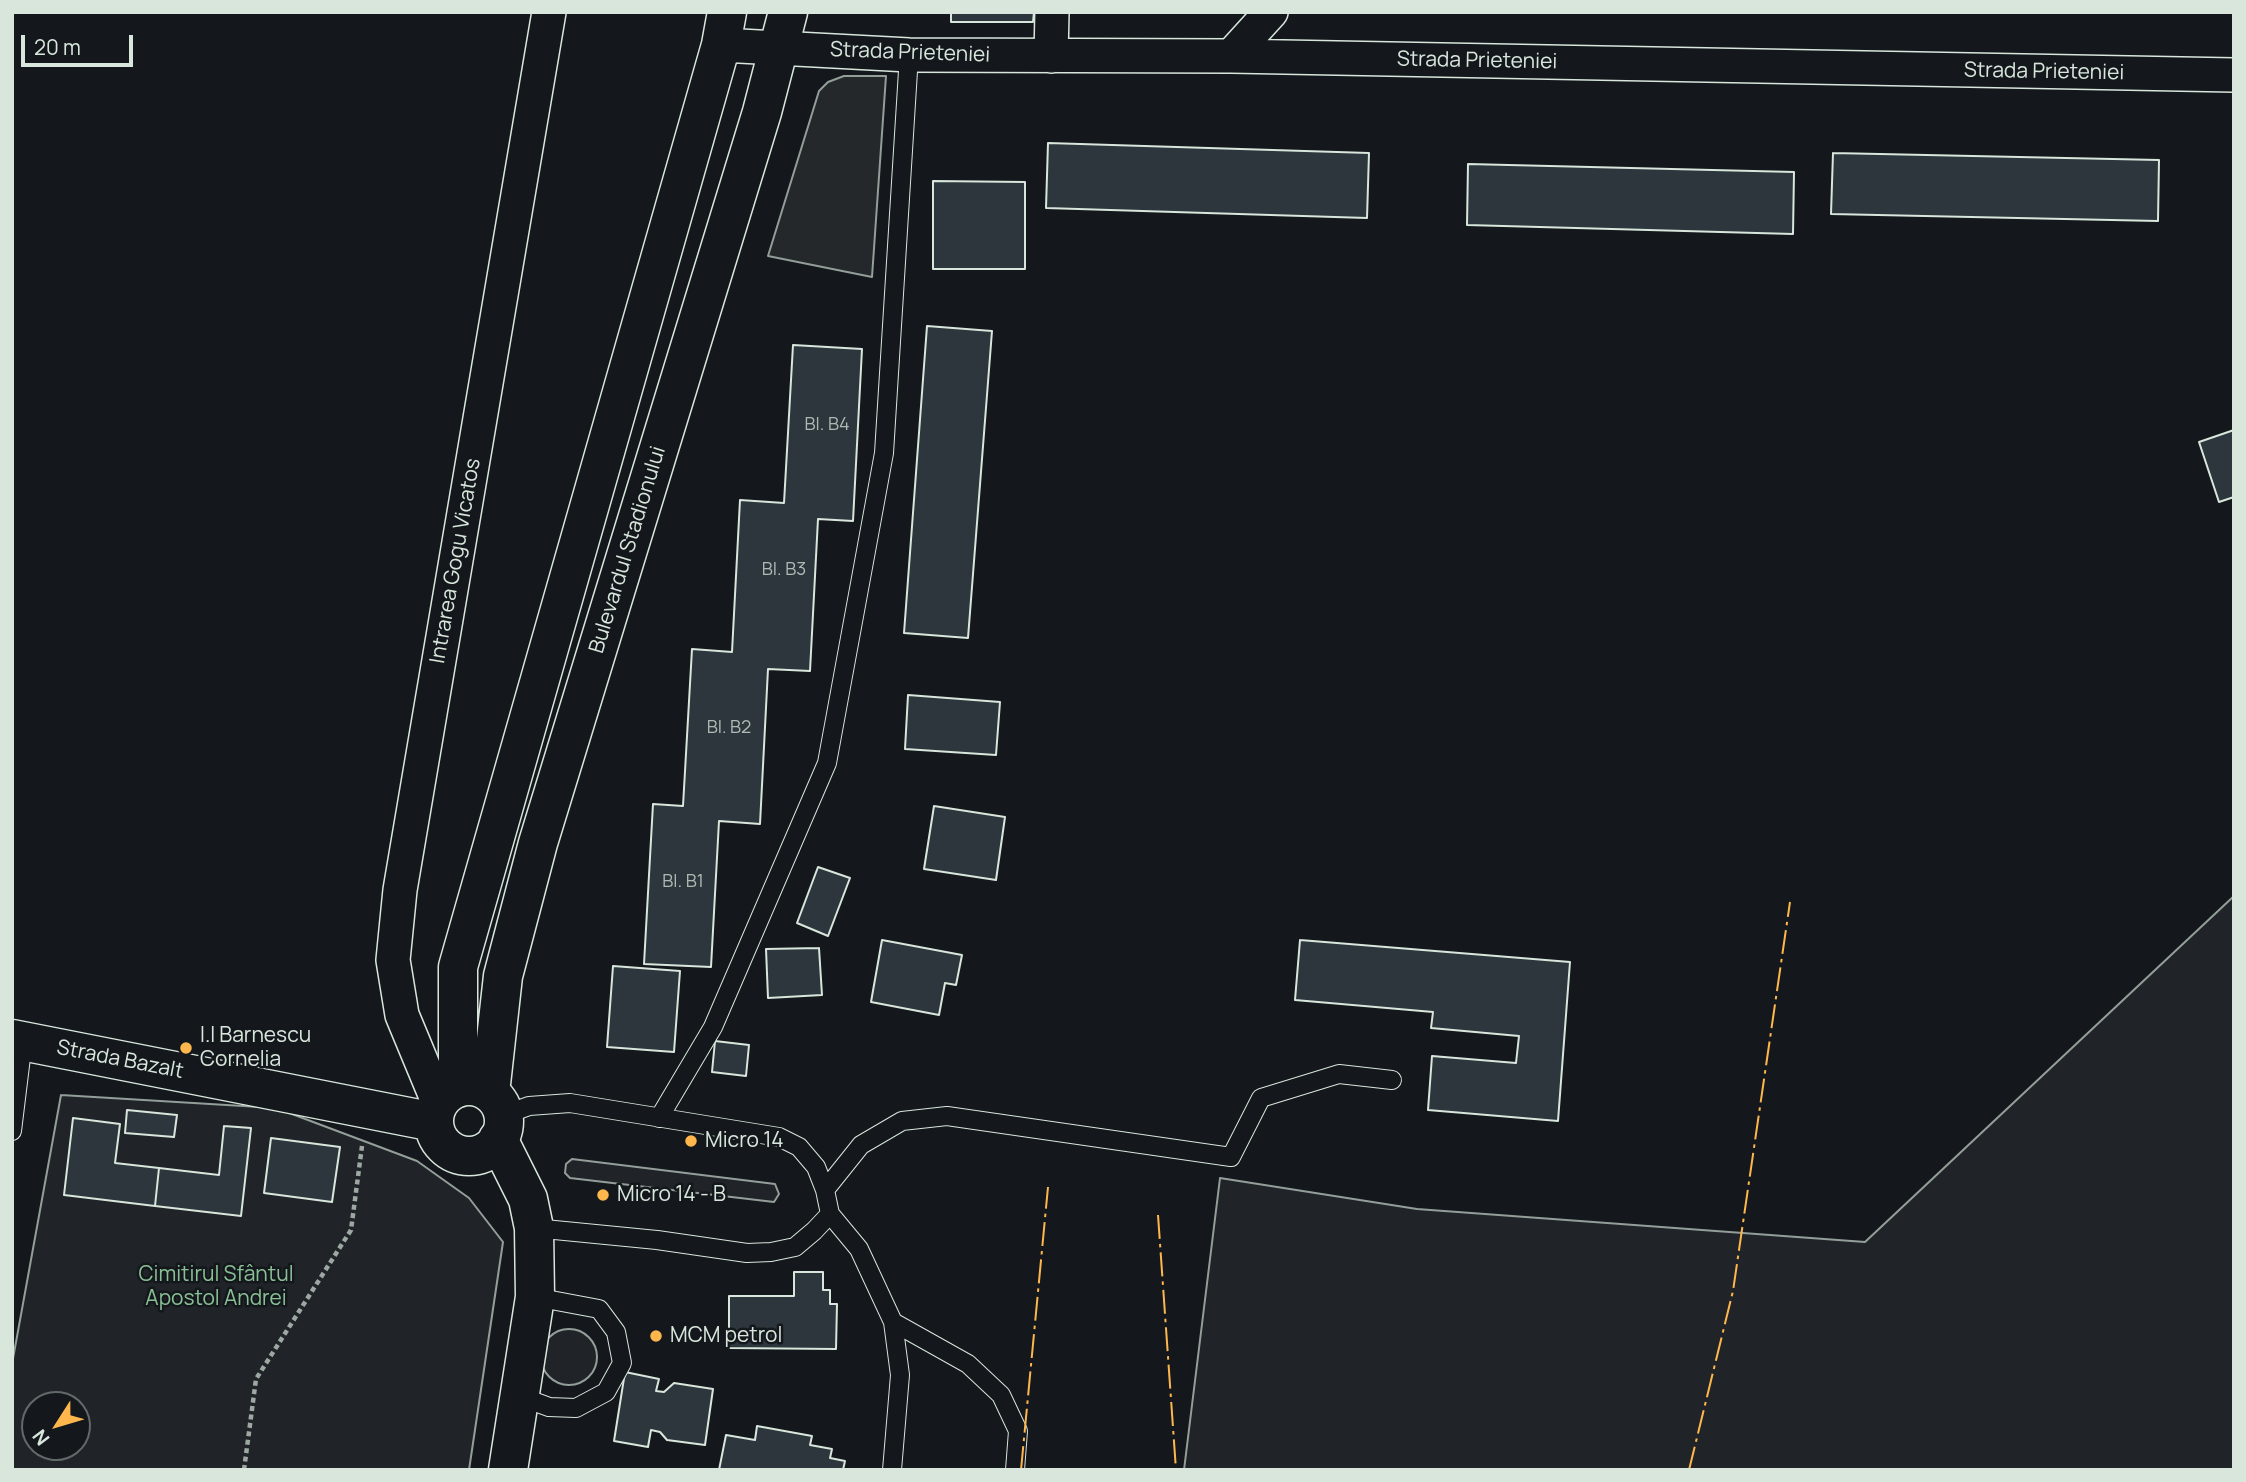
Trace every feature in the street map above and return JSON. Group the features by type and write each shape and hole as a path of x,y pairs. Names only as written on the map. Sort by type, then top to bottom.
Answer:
{"main road":[{"name":"Bulevardul Stadionului","path":"471,1117 503,976 538,843 762,112 788,12"},
{"path":"508,1470 535,1297 534,1228 499,1177 471,1117 458,967 724,29"},
{"name":"Strada Bazalt","path":"18,1040 367,1109 471,1117"}],"street":[{"name":"Intrarea Gogu Vicatos","path":"471,1117 402,1015 393,960 400,890 549,12"},
{"path":"1051,56 1052,12"},
{"path":"1231,56 1271,12"},
{"name":"Strada Prieteniei","path":"724,29 778,49 909,55 1231,56 2234,75"}],"lane":[{"path":"659,1118 713,1027 827,763 884,453 909,55"},
{"path":"12,1131 18,1040"},
{"path":"825,1190 861,1145 902,1121 947,1116 1231,1157 1261,1098 1339,1074 1392,1080"},
{"path":"471,1117 529,1106 570,1103 779,1137 799,1147 816,1167 830,1214 859,1249 893,1322 900,1375 892,1470"},
{"path":"534,1228 657,1240 747,1253 771,1252 794,1247 830,1214"},
{"path":"519,1396 550,1407 576,1408 606,1392 622,1363 616,1332 599,1309 535,1297"},
{"path":"893,1322 968,1364 1001,1395 1018,1431 1014,1470"}],"path":[{"path":"244,1470 256,1379 351,1230 367,1109"}],"green space":[{"path":"2234,896 2234,1470 1184,1470 1220,1178 1417,1209 1865,1242"},
{"name":"Cimitirul Sfântul Apostol Andrei","path":"61,1095 276,1108 417,1161 469,1198 503,1242 469,1470 12,1470 12,1364"},
{"path":"572,1159 775,1184 779,1194 774,1202 570,1178 565,1173 566,1164"},
{"path":"563,1329 575,1329 585,1333 593,1341 597,1357 593,1373 585,1381 575,1385 563,1385 553,1381 545,1373 541,1363 541,1351 545,1341 553,1333"}],"shaded area":[{"path":"844,76 886,76 872,277 768,256 819,91 828,82"}],"building":[{"path":"951,12 1034,12 1033,22 951,22"},
{"path":"1048,143 1369,153 1367,218 1046,208"},
{"path":"1833,153 2159,160 2158,221 1831,214"},
{"path":"1468,164 1794,172 1793,234 1467,225"},
{"path":"933,181 1025,182 1025,269 933,269"},
{"path":"927,326 992,331 968,638 904,633"},
{"path":"793,345 862,349 853,521 818,519 810,671 768,669 760,824 719,821 711,967 644,964 653,804 683,806 692,649 732,652 740,500 784,503"},
{"path":"2234,430 2234,497 2219,502 2199,442"},
{"path":"908,695 1000,702 996,755 905,749"},
{"path":"934,806 1005,817 996,880 924,869"},
{"path":"818,867 850,878 828,936 797,923"},
{"path":"882,940 962,955 956,985 945,983 939,1015 871,1002"},
{"path":"1300,940 1570,962 1558,1121 1428,1110 1432,1056 1516,1063 1519,1036 1431,1028 1433,1012 1295,1000"},
{"path":"819,948 822,995 768,998 766,949"},
{"path":"613,966 680,971 674,1052 607,1047"},
{"path":"715,1041 749,1045 746,1076 712,1072"},
{"path":"127,1110 177,1115 174,1137 125,1133"},
{"path":"73,1118 120,1124 115,1163 159,1168 155,1206 64,1195"},
{"path":"224,1126 251,1128 241,1216 155,1206 159,1168 219,1175"},
{"path":"271,1138 340,1147 332,1202 264,1193"},
{"path":"794,1272 823,1272 823,1290 830,1290 830,1304 837,1304 836,1349 729,1348 729,1296 794,1296"},
{"path":"625,1372 659,1379 656,1391 664,1392 674,1383 713,1389 705,1445 667,1440 660,1432 651,1430 648,1447 614,1441"},
{"path":"757,1426 812,1436 810,1445 832,1449 830,1458 845,1461 843,1470 719,1470 726,1435 755,1440"}],"power":[{"path":"1689,1470 1733,1291 1790,902"},
{"path":"1021,1470 1048,1187"},
{"path":"1158,1215 1176,1470"}],"place":[{"name":"I.I Barnescu Cornelia","path":"186,1048"},
{"name":"Micro 14","path":"691,1141"},
{"name":"Micro 14 - B","path":"603,1195"},
{"name":"MCM petrol","path":"656,1336"}]}
